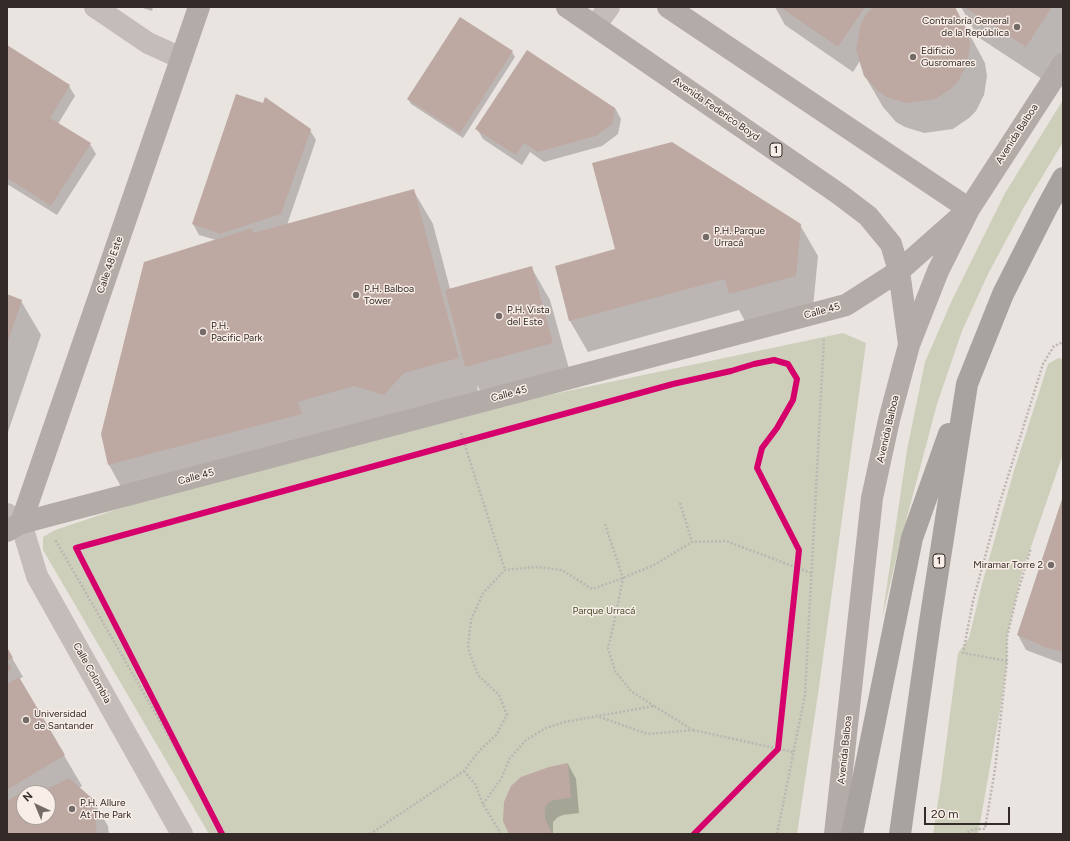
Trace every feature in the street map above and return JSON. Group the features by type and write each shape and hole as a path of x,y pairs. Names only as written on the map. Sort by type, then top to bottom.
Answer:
{"highway":[{"name":"1","path":"900,834 930,622 967,384 1003,294 1063,178"},
{"path":"852,834 912,538 967,384"}],"main road":[{"name":"Calle 48 Este","path":"12,523 199,7"},
{"name":"Avenida Federico Boyd","path":"567,7 839,194 868,216 891,244 899,271 909,345"},
{"path":"668,7 969,209"},
{"name":"Avenida Balboa","path":"835,834 872,498 889,420 909,345 938,272 969,209 1063,64"},
{"name":"Calle 45","path":"12,523 846,305 899,271 969,209"}],"street":[{"path":"95,7 148,43 181,58"},
{"path":"595,26 609,7"},
{"name":"Calle Colombia","path":"12,523 38,576 182,834"}],"path":[{"path":"777,834 805,695 824,338"},
{"path":"1008,662 963,653 973,601 1000,502 1043,364 1054,346 1063,342"},
{"path":"460,431 505,570"},
{"path":"456,444 471,440"},
{"path":"680,504 692,542"},
{"path":"605,524 623,578 608,648 616,671 631,691 694,730"},
{"path":"64,539 56,541 225,834"},
{"path":"370,834 464,770 496,735 507,715 499,695 478,675 468,648 471,620 483,593 505,570 536,567 562,570 592,589 654,565 692,542 726,541 798,565 811,573"},
{"path":"964,834 974,828 985,829 995,769 1008,662 1006,637 1016,595 1031,548"},
{"path":"797,576 798,565"},
{"path":"137,668 222,834"},
{"path":"483,804 501,779 510,758 526,740 546,728 565,722 654,706"},
{"path":"597,716 648,734 694,730 793,752"},
{"path":"772,754 778,749 779,741"},
{"path":"464,770 475,784 483,804 501,834"}],"green space":[{"path":"1063,100 1063,142 1024,207 988,274 962,331 937,404 897,555 882,619 907,450 925,362 952,300 1005,193"},
{"name":"Parque Urracá","path":"843,333 866,343 818,694 797,834 209,834 43,550 43,537 55,530 311,445"},
{"path":"1058,358 1063,359 1063,454 1021,576 1007,637 1007,661 1000,711 978,834 933,834 958,653 969,638 982,584 1013,474 1048,364"}],"building":[{"path":"780,7 865,7 838,47"},
{"name":"Edificio Gusromares","path":"873,7 955,7 968,32 970,45 967,64 959,80 952,88 936,99 906,103 886,97 878,91 864,76 856,50 861,23"},
{"name":"Contraloría General de la República","path":"964,7 1052,7 1026,47"},
{"path":"460,17 513,51 460,133 407,99"},
{"path":"7,45 70,85 50,118 91,143 51,206 7,178"},
{"path":"527,50 615,108 612,124 596,136 538,152 524,143 516,155 475,129"},
{"path":"236,94 263,103 265,97 311,129 281,214 220,234 192,224"},
{"name":"P.H. Parque Urracá","path":"672,142 801,224 796,276 729,294 725,279 569,321 555,266 615,249 592,163"},
{"path":"414,189 459,358 404,373 384,395 354,386 298,402 302,414 108,465 101,434 144,262 252,228 253,233"},
{"name":"P.H. Vista del Este","path":"532,266 553,343 465,367 445,290"},
{"path":"7,294 22,300 7,344"},
{"name":"Miramar Torre 2","path":"1063,496 1063,652 1047,648 1017,635"},
{"path":"7,647 13,658 7,661"},
{"path":"7,661 12,669 7,672"},
{"name":"Universidad de Santander","path":"19,677 65,755 7,790 7,684"},
{"path":"568,763 571,798 549,802 545,807 545,818 552,834 509,834 503,821 504,802 511,786 521,777 549,767"},
{"name":"P.H. Allure At The Park","path":"69,778 94,800 97,834 7,834 7,801 16,795 16,825 56,825 55,785"}],"cycle path":[{"path":"222,834 76,548 673,384 774,360 788,364 797,379 793,400 777,428 762,448 757,468 799,550 778,749 694,834"}],"place":[{"name":"Contraloría General de la República","path":"1017,27"},
{"name":"Edificio Gusromares","path":"913,57"},
{"name":"P.H. Parque Urracá","path":"706,237"},
{"name":"P.H. Balboa Tower","path":"356,295"},
{"name":"P.H. Vista del Este","path":"499,316"},
{"name":"P.H. Pacific Park","path":"203,332"},
{"name":"Miramar Torre 2","path":"1051,565"},
{"name":"Universidad de Santander","path":"26,720"},
{"name":"P.H. Allure At The Park","path":"72,809"}]}
